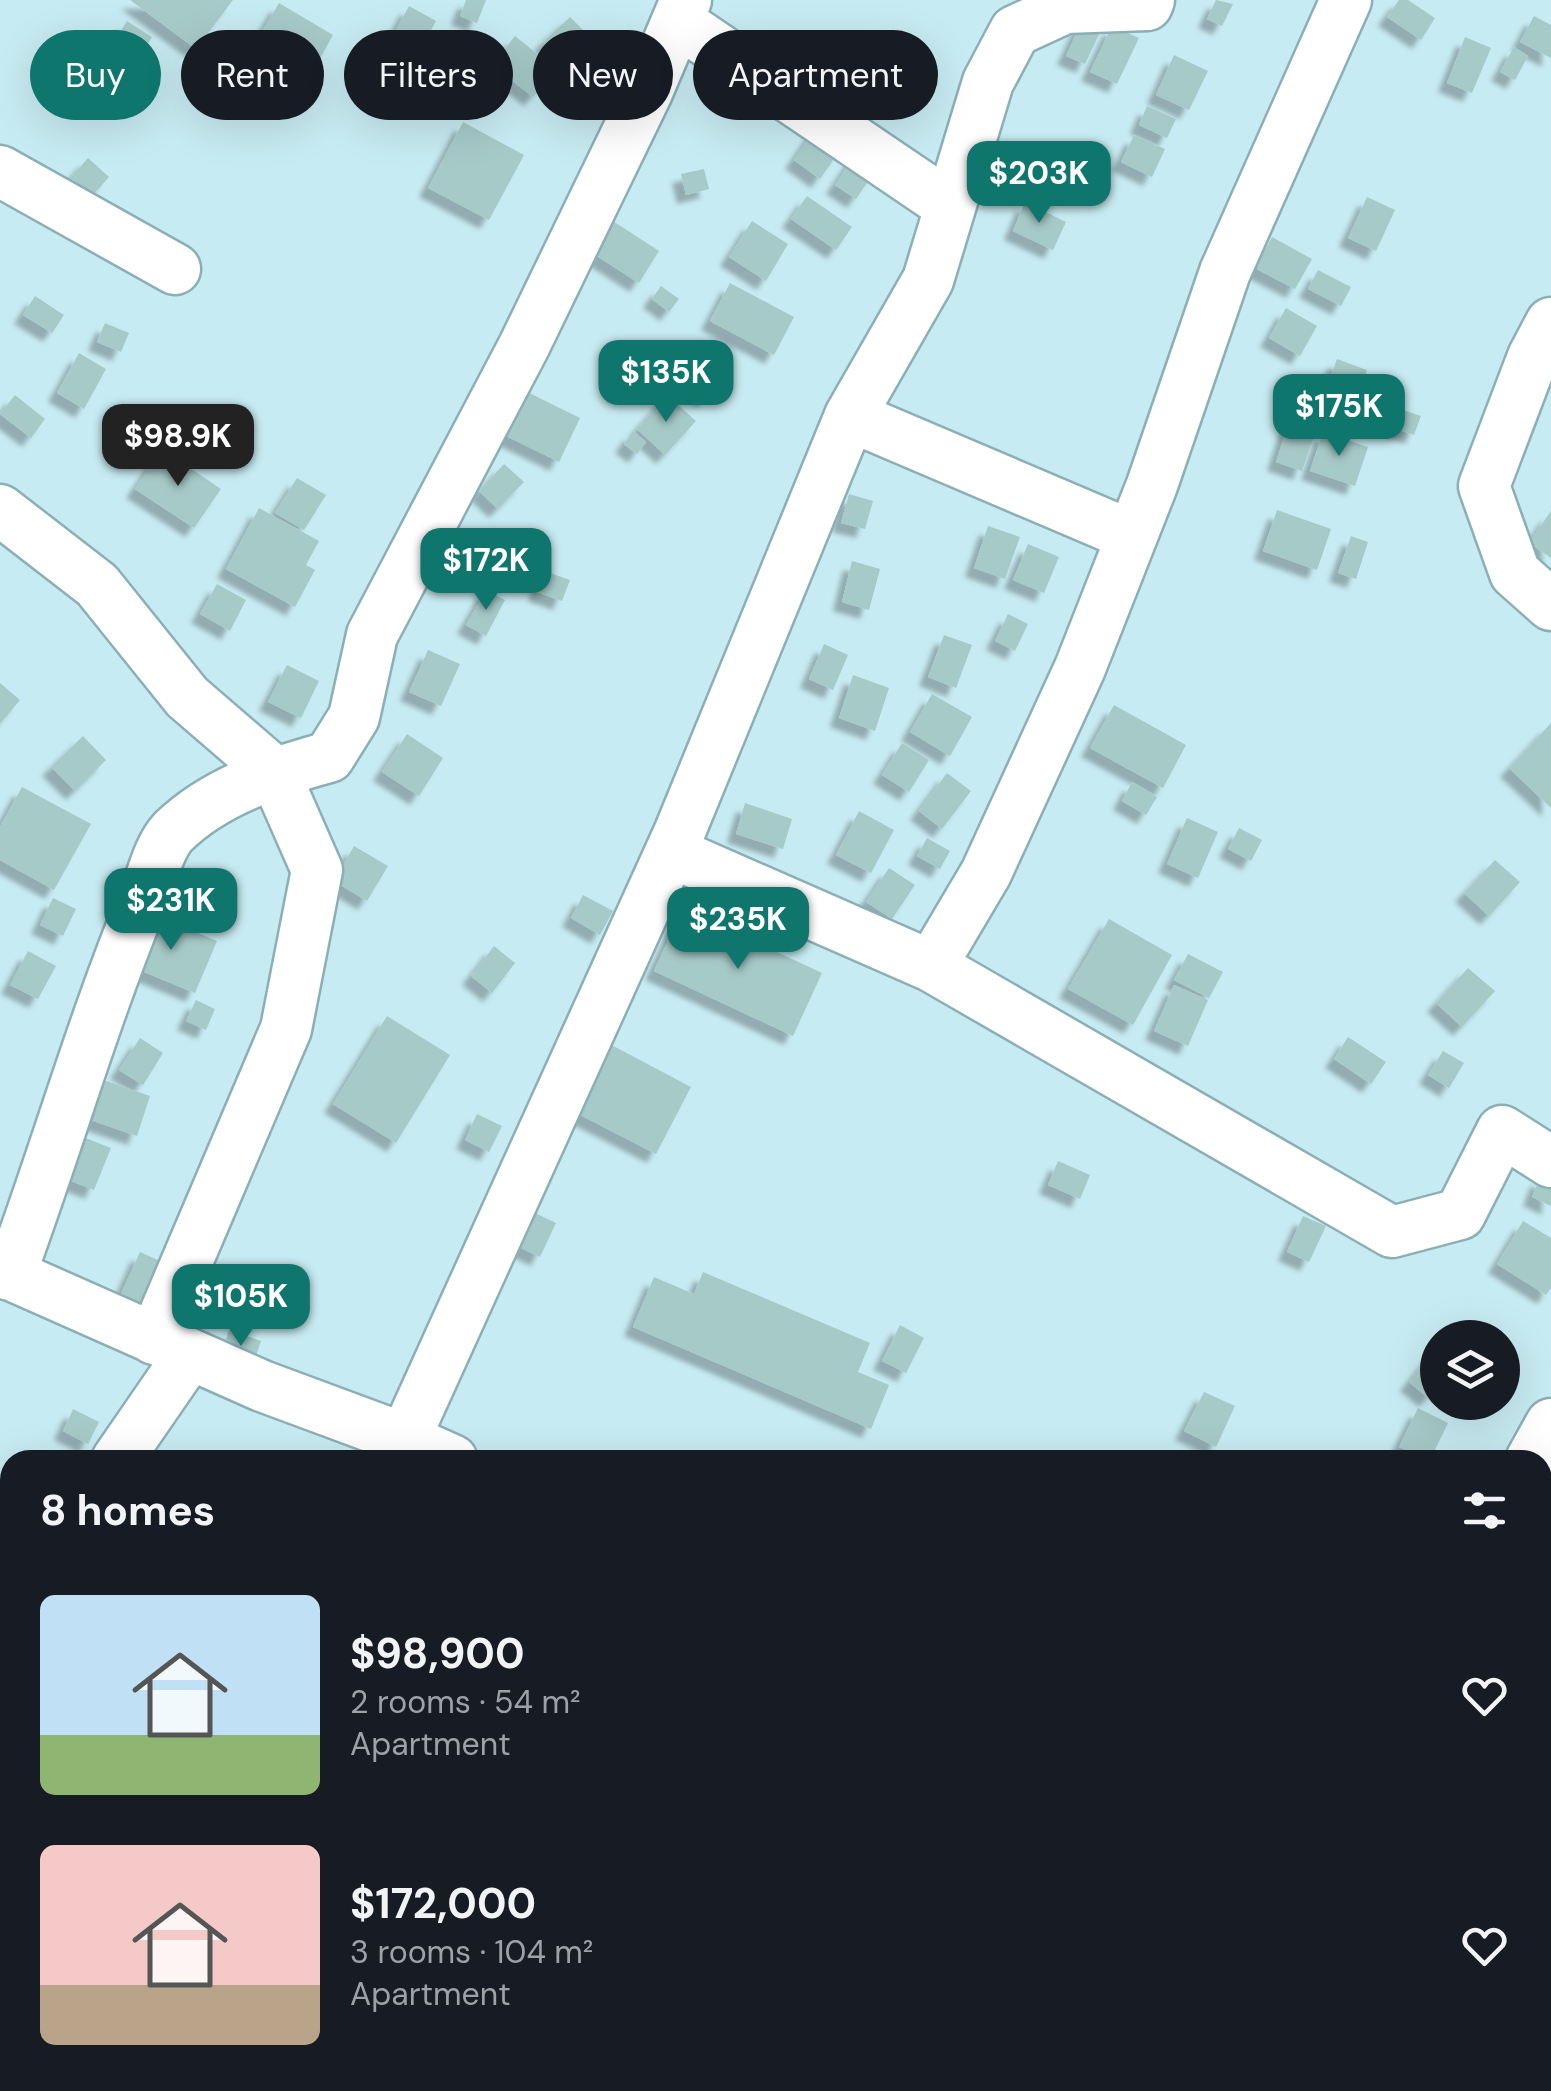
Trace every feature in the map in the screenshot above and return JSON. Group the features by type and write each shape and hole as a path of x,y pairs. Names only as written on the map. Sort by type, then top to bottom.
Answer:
{"street":[{"path":"950,206 681,10 647,92 524,346 372,635 354,717 329,757 274,772 204,806 170,836 114,971 47,1175 5,1272 400,1449 671,852 850,416 928,280 988,82 1015,31 1065,8 1146,5 1150,0"},
{"path":"931,966 986,873 1080,668 1132,536 1225,272 1346,0"},
{"path":"0,171 175,269"},
{"path":"1545,348 1484,486 1516,573 1551,605"},
{"path":"850,416 1132,536"},
{"path":"0,510 97,585 187,697 274,772 317,870 286,1030 172,1347 122,1450"},
{"path":"671,852 931,966 1392,1232 1460,1214 1502,1131 1551,1162"},
{"path":"1537,1450 1551,1424"}],"building":[{"path":"130,0 233,0 210,30 181,30 181,38"},
{"path":"466,0 486,0 477,23 460,16"},
{"path":"1216,0 1233,4 1222,26 1207,19"},
{"path":"1399,0 1408,0 1435,18 1421,40 1387,17"},
{"path":"279,3 333,35 324,51 324,30 263,30"},
{"path":"409,6 436,21 431,30 396,30"},
{"path":"1534,16 1551,25 1551,58 1520,42"},
{"path":"570,17 583,30 556,30"},
{"path":"1083,19 1102,28 1085,64 1066,56"},
{"path":"127,21 141,30 121,30"},
{"path":"1112,26 1139,38 1117,84 1090,72"},
{"path":"515,36 533,50 533,97 513,81"},
{"path":"1465,37 1491,48 1472,93 1447,83"},
{"path":"1514,47 1528,56 1515,80 1500,72"},
{"path":"1174,55 1208,71 1189,110 1156,95"},
{"path":"1147,106 1176,119 1167,138 1139,125"},
{"path":"821,120 830,120 851,134 820,179 794,160"},
{"path":"463,122 524,155 489,220 428,188"},
{"path":"1134,135 1165,149 1152,177 1121,162"},
{"path":"861,146 883,159 856,199 835,185"},
{"path":"88,158 109,177 83,206 62,188"},
{"path":"704,169 709,189 686,195 681,174"},
{"path":"807,196 852,227 836,250 791,219"},
{"path":"1367,197 1395,210 1376,251 1348,238"},
{"path":"1025,202 1066,222 1053,250 1013,231"},
{"path":"596,210 659,251 639,283 575,242"},
{"path":"752,221 788,244 766,281 729,257"},
{"path":"1272,237 1312,259 1295,289 1255,268"},
{"path":"1318,270 1351,287 1341,306 1308,289"},
{"path":"730,283 794,317 774,355 710,321"},
{"path":"661,286 679,299 669,312 652,299"},
{"path":"35,296 64,315 52,333 23,315"},
{"path":"1286,308 1317,326 1300,356 1269,338"},
{"path":"105,323 129,333 121,352 97,342"},
{"path":"702,343 730,363 706,398 677,379"},
{"path":"79,353 106,369 84,409 57,393"},
{"path":"1337,359 1367,370 1358,395 1328,384"},
{"path":"509,383 580,418 559,462 488,427"},
{"path":"15,395 45,419 31,438 0,414"},
{"path":"667,395 696,421 665,455 637,429"},
{"path":"1397,408 1421,416 1414,435 1391,427"},
{"path":"1288,425 1315,434 1302,471 1276,462"},
{"path":"633,431 646,442 637,454 624,444"},
{"path":"1323,432 1368,447 1355,486 1310,471"},
{"path":"162,449 221,489 194,528 135,489"},
{"path":"504,464 524,482 498,509 479,491"},
{"path":"297,478 326,495 304,530 275,513"},
{"path":"849,494 873,501 865,529 841,523"},
{"path":"259,508 319,541 306,565 315,570 295,607 226,569"},
{"path":"1277,510 1331,529 1317,570 1263,551"},
{"path":"1551,511 1551,558 1529,543"},
{"path":"988,526 1020,537 1005,579 974,568"},
{"path":"1351,536 1368,542 1356,579 1338,573"},
{"path":"1028,544 1059,557 1044,593 1013,580"},
{"path":"852,561 880,569 869,610 842,602"},
{"path":"544,571 570,580 562,601 537,592"},
{"path":"217,584 246,600 230,631 200,614"},
{"path":"486,590 505,600 486,636 466,625"},
{"path":"1008,614 1028,624 1015,651 995,641"},
{"path":"944,635 972,645 956,688 928,677"},
{"path":"824,644 848,655 833,690 809,679"},
{"path":"428,650 460,664 441,706 409,692"},
{"path":"287,665 319,681 301,718 268,702"},
{"path":"853,675 889,688 875,731 839,718"},
{"path":"0,683 20,700 0,724"},
{"path":"932,694 972,717 950,756 910,732"},
{"path":"1114,705 1186,745 1163,788 1090,748"},
{"path":"1551,723 1551,808 1509,768"},
{"path":"407,734 443,758 419,796 382,772"},
{"path":"83,736 106,760 75,791 51,767"},
{"path":"902,743 929,760 909,792 882,775"},
{"path":"947,773 971,791 942,829 919,811"},
{"path":"1132,782 1157,797 1146,815 1122,801"},
{"path":"22,787 91,824 54,890 0,860 0,827"},
{"path":"745,803 792,819 783,849 736,834"},
{"path":"859,811 894,830 871,873 836,855"},
{"path":"1187,818 1218,832 1198,878 1167,864"},
{"path":"1239,828 1262,840 1251,861 1228,849"},
{"path":"927,838 950,851 940,869 917,856"},
{"path":"354,846 388,866 367,901 334,881"},
{"path":"1495,860 1520,882 1489,916 1464,893"},
{"path":"889,868 915,885 892,919 866,902"},
{"path":"197,882 231,896 221,918 188,904"},
{"path":"583,895 613,911 600,935 571,918"},
{"path":"53,898 76,909 63,936 40,925"},
{"path":"683,908 822,973 793,1036 654,971"},
{"path":"148,912 217,941 195,993 125,964"},
{"path":"1109,919 1172,955 1133,1025 1068,989"},
{"path":"494,946 515,963 492,993 471,976"},
{"path":"28,951 56,966 38,999 10,985"},
{"path":"1188,954 1223,972 1209,998 1174,980"},
{"path":"1468,968 1495,991 1462,1027 1436,1003"},
{"path":"1174,985 1208,1000 1188,1046 1154,1031"},
{"path":"196,1000 215,1009 206,1030 186,1021"},
{"path":"387,1016 450,1055 396,1143 333,1104"},
{"path":"1348,1037 1386,1062 1371,1084 1334,1059"},
{"path":"140,1038 163,1053 143,1085 119,1070"},
{"path":"602,1040 691,1087 656,1154 567,1108"},
{"path":"1443,1051 1464,1063 1449,1088 1428,1075"},
{"path":"83,1073 150,1096 137,1136 70,1113"},
{"path":"477,1114 502,1126 489,1152 465,1140"},
{"path":"68,1131 111,1148 94,1190 51,1173"},
{"path":"1058,1161 1090,1175 1080,1199 1048,1185"},
{"path":"1540,1177 1551,1183 1551,1206 1532,1197"},
{"path":"535,1213 556,1223 540,1257 519,1247"},
{"path":"1303,1216 1326,1226 1309,1262 1287,1252"},
{"path":"1523,1221 1551,1238 1551,1288 1546,1295 1497,1264"},
{"path":"140,1252 176,1268 151,1323 115,1307"},
{"path":"703,1272 870,1343 858,1372 889,1385 871,1429 633,1327 654,1277 694,1294"},
{"path":"900,1325 924,1338 906,1373 882,1361"},
{"path":"229,1330 261,1341 252,1368 220,1357"},
{"path":"1420,1368 1420,1391 1409,1382"},
{"path":"1204,1392 1235,1406 1216,1447 1184,1431"},
{"path":"1418,1408 1420,1420 1448,1423 1435,1450 1399,1447"},
{"path":"73,1409 99,1422 88,1444 63,1431"}]}
